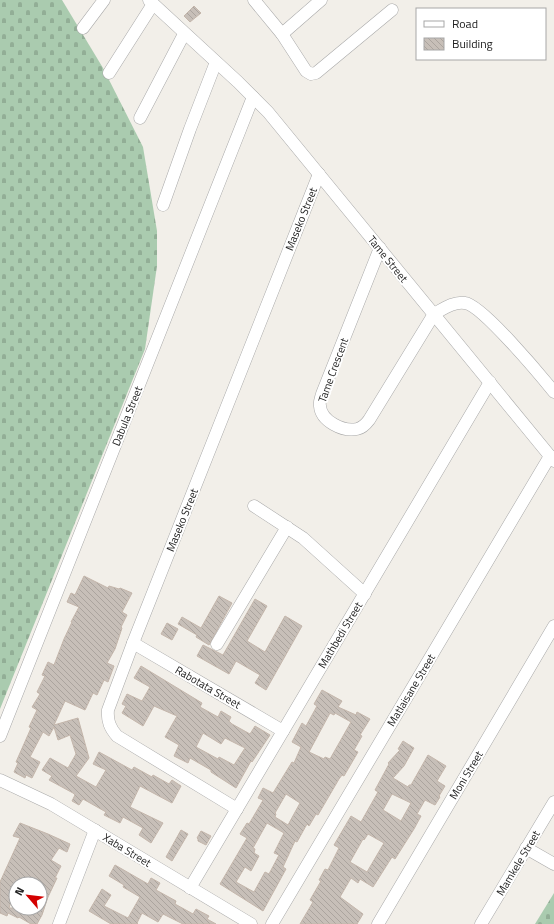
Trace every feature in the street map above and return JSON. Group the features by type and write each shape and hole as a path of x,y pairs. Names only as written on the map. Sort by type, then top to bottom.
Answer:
{"street":[{"path":"83,28 104,0"},
{"path":"254,0 282,34 306,71 313,74 392,10"},
{"path":"282,34 321,0"},
{"name":"Tame Street","path":"109,73 151,2 253,96 268,112 552,459"},
{"path":"140,118 184,34"},
{"path":"163,205 190,128 216,62"},
{"name":"Dabula Street","path":"0,736 253,96"},
{"name":"Maseko Street","path":"237,809 117,736 113,732 108,721 108,710 319,174"},
{"name":"Tame Crescent","path":"380,248 322,394 320,407 324,418 330,423 342,428 352,430 363,426 369,420 434,314"},
{"path":"434,314 455,304 466,303 472,305 495,326 554,392"},
{"name":"Mathbedi Street","path":"190,888 490,382"},
{"name":"Matlaisane Street","path":"272,924 552,459"},
{"path":"254,506 303,538 364,594"},
{"path":"217,644 287,527"},
{"name":"Moni Street","path":"378,924 554,626"},
{"name":"Rabotata Street","path":"134,643 283,731"},
{"name":"Xaba Street","path":"0,780 51,804 251,924"},
{"name":"Mamkele Street","path":"481,924 554,802"},
{"path":"60,924 95,830"},
{"path":"526,848 554,864"}],"green space":[{"path":"0,0 62,0 103,68 143,147 157,231 157,266 145,349 0,709"},
{"path":"554,893 554,924 535,924"}],"building":[{"path":"194,6 201,13 190,22 184,16"},
{"path":"84,576 108,588 109,586 120,588 132,593 122,612 127,615 121,627 122,628 115,649 107,663 114,666 108,682 104,680 97,695 93,693 85,710 65,701 54,725 78,718 89,758 76,776 96,787 106,770 93,764 99,752 132,770 134,767 169,784 172,780 181,786 172,803 140,786 130,807 163,823 151,843 139,835 143,828 123,817 120,823 104,815 106,812 83,799 79,805 72,801 75,795 73,793 49,780 52,776 42,770 50,758 68,768 76,754 70,735 58,740 54,727 49,736 43,732 30,757 40,762 32,778 26,775 25,778 14,772 18,763 16,762 37,710 32,707 40,694 37,692 45,676 42,675 48,662 54,665 71,622 79,607 67,602 71,593 75,595"},
{"path":"219,596 232,603 209,645 196,637 197,635 178,624 182,617 201,628"},
{"path":"255,599 267,606 247,641 265,652 285,616 302,626 266,690 255,683 260,675 236,661 229,674 197,656 203,645 223,655"},
{"path":"167,623 178,629 172,640 161,634"},
{"path":"141,666 202,703 200,707 218,717 221,711 231,717 229,721 232,724 250,734 255,726 270,735 252,762 251,761 236,788 211,772 211,770 190,758 188,763 174,756 179,745 165,737 177,716 154,706 143,726 122,713 126,706 122,704 127,694 142,701 150,687 134,678","holes":["203,733 221,744 225,738 245,748 234,765 219,757 218,759 196,747"]},
{"path":"322,690 342,701 338,707 356,715 357,712 370,719 360,735 362,736 354,750 358,752 344,776 342,775 339,779 318,815 316,814 309,826 307,824 297,842 295,841 283,867 286,869 263,911 220,884 247,838 240,834 247,823 249,824 263,800 258,798 263,788 273,793 292,762 294,763 301,747 292,742 302,723 306,726 317,706 314,704","holes":["330,713 334,715 335,713 351,722 330,759 325,757 324,759 309,752","286,794 300,803 288,825 275,817 275,813","267,823 284,833 274,853 279,855 269,874 265,872 254,892 236,882 245,867 251,871 259,856 254,853 255,849 253,848"]},
{"path":"403,741 414,748 404,766 393,778 408,787 411,785 428,755 446,766 437,781 445,786 439,796 440,797 435,805 425,800 417,814 421,816 414,829 395,859 392,857 373,887 360,879 358,883 351,878 340,897 363,914 357,924 300,924 313,902 310,900 321,881 319,880 325,869 328,870 339,848 334,845 351,816 361,822 378,792 375,790 389,764 388,763 400,750 398,749","holes":["392,794 411,803 401,821 383,810","368,834 384,843 367,872 350,862 363,839 364,840"]},
{"path":"20,823 70,844 67,852 59,848 51,860 61,866 48,897 48,876 8,876 7,916 0,913 0,882 20,838 13,836"},
{"path":"181,830 188,834 172,861 166,857"},
{"path":"201,831 211,836 206,845 198,841 197,838"},
{"path":"115,865 148,884 151,878 160,883 156,890 176,901 175,904 193,914 196,909 209,916 207,919 216,924 183,924 163,914 158,922 142,913 137,923 138,924 111,924 89,911 102,889 111,895 104,906 128,918 140,897 123,887 124,885 109,876"},
{"path":"14,916 41,916 37,924 31,924 19,917"}]}
